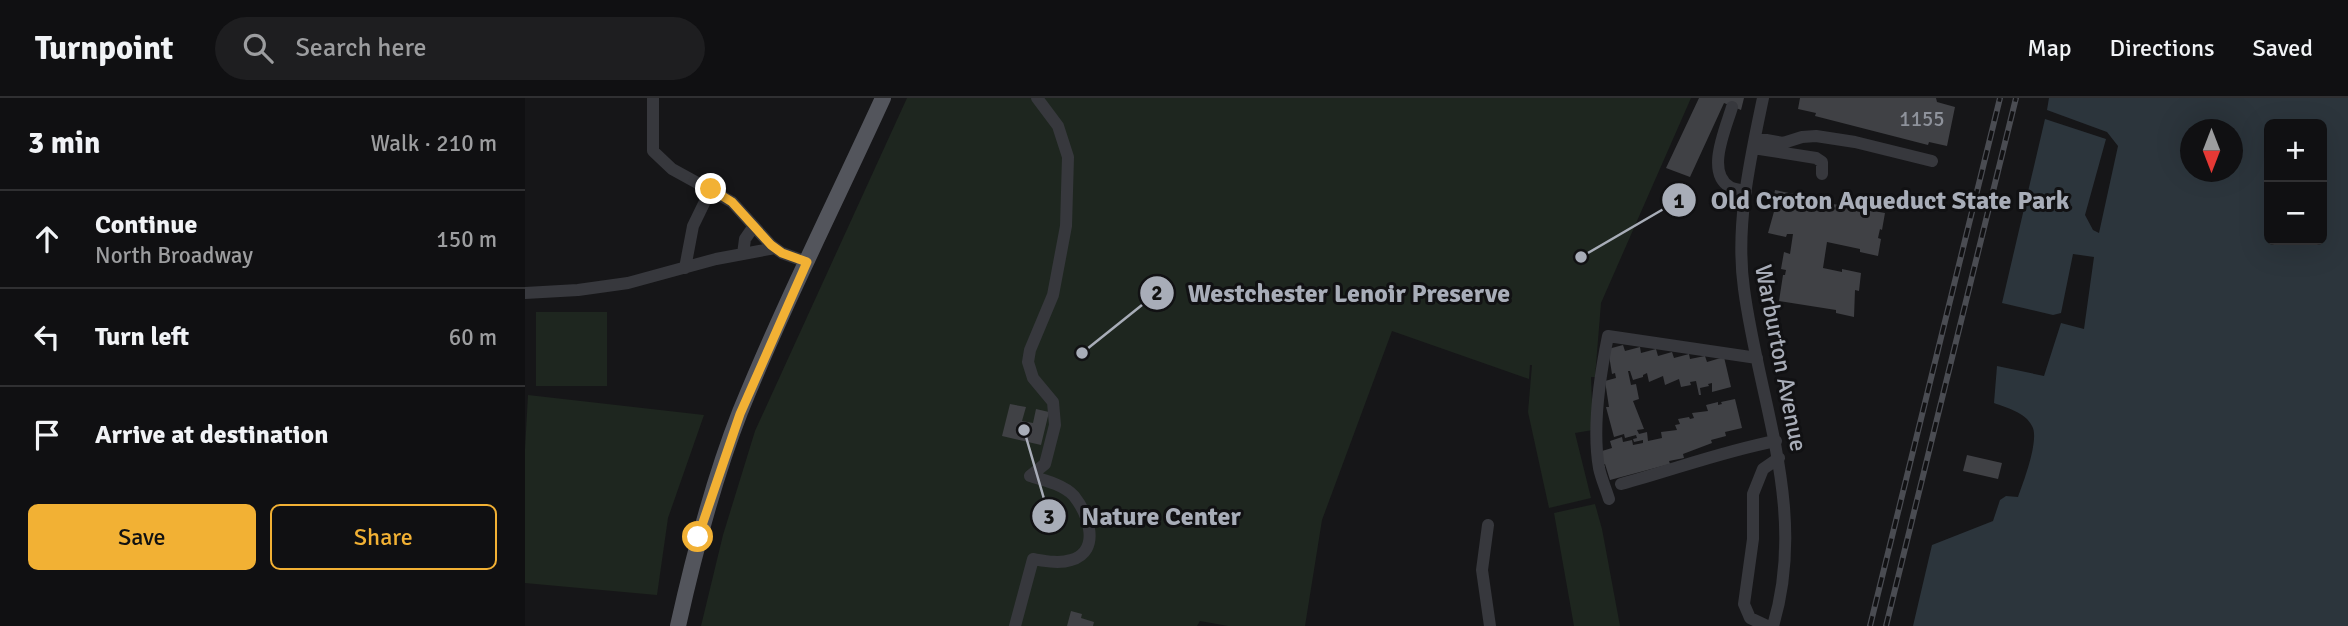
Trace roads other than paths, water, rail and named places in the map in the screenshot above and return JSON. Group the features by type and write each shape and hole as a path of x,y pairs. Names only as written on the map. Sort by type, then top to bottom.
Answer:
{"main road":[{"path":"678,626 698,537 740,414 883,98"}],"street":[{"path":"653,98 653,151 672,169 732,202 775,248 807,262"},
{"path":"1015,626 1033,559 1058,562 1073,560 1087,546 1090,524 1073,495 1048,481 1030,477 1045,464 1055,425 1053,402 1033,378 1028,362 1030,350 1053,295 1066,226 1068,157 1058,126 1037,98"},
{"name":"Warburton Avenue","path":"1763,98 1746,192 1740,248 1744,287 1779,458 1785,539 1782,591 1773,626"},
{"path":"1732,107 1716,165 1721,179 1728,186 1746,192"},
{"path":"1754,143 1783,143 1816,136 1854,142 1932,161"},
{"path":"1754,143 1816,158 1822,162 1822,174"},
{"path":"685,268 693,226 711,189"},
{"path":"743,254 745,239 754,226"},
{"path":"525,293 578,290 628,283 716,259 775,248"},
{"path":"1609,499 1599,468 1597,434 1602,365 1608,336 1758,358"},
{"path":"1621,485 1735,449 1776,441"},
{"path":"1767,626 1750,618 1744,604 1753,539 1753,494 1763,469 1779,458"},
{"path":"1488,525 1482,570 1490,626"}],"railway":[{"path":"1870,626 2000,98"},
{"path":"1886,626 2016,98"}],"place":[{"name":"Old Croton Aqueduct State Park","path":"1581,257"},
{"name":"Westchester Lenoir Preserve","path":"1082,353"},
{"name":"Nature Center","path":"1024,430"}]}
